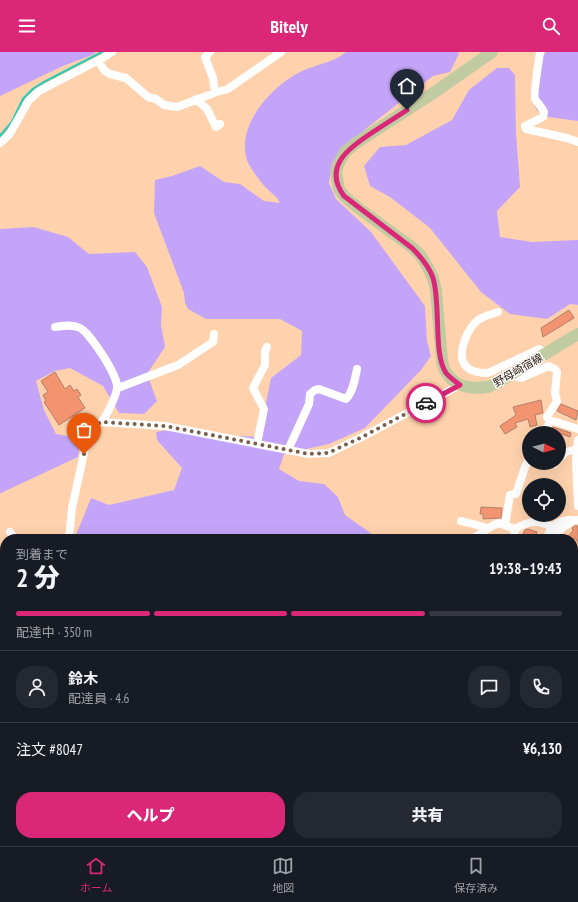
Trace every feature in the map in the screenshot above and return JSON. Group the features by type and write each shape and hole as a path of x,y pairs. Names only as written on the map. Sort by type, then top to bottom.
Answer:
{"main road":[{"path":"460,385 447,374 442,361 436,290 433,278 427,266 421,256 412,248 344,196 339,189 336,172 338,164 345,152 356,143 432,94 492,52"},
{"name":"野母崎宿線","path":"460,385 477,388 488,387 510,376 578,334"}],"street":[{"path":"0,142 9,135 29,100 39,91 98,61 112,52"},
{"path":"210,52 205,57 215,92"},
{"path":"98,61 110,74 126,78 148,97 156,99 164,105 177,107 215,92 228,89 281,52"},
{"path":"540,52 534,94 535,99 544,112 543,117 525,126 526,129 567,138 578,142"},
{"path":"196,99 207,110 216,127 220,124"},
{"path":"498,312 479,320 468,333 463,345 462,358 465,365 480,373 488,373 540,349 546,353"},
{"path":"55,327 65,325 73,326 85,332 92,339 109,366 117,382 118,388 110,408 101,422 92,428 88,435 72,508 69,534"},
{"path":"118,388 178,365 213,342 214,334"},
{"path":"257,444 264,409 253,388 265,365 266,347"},
{"path":"510,376 521,378 549,366 555,369 557,372 555,392 556,401 547,417 550,421"},
{"path":"288,450 308,404 310,394 319,389 346,399 352,390 357,369"},
{"path":"101,422 165,426 309,454 328,453 362,437 460,385"},
{"path":"550,421 578,429"},
{"path":"548,426 550,421"},
{"path":"578,440 576,449 578,506"},
{"path":"566,452 576,449"},
{"path":"505,525 510,495 516,494 524,470"},
{"path":"548,534 549,530 555,524 577,519"},
{"path":"557,534 561,529 577,519"},
{"path":"461,521 488,528"},
{"path":"515,529 524,524 536,522 543,522 552,528"},
{"path":"479,534 498,523 515,529"},
{"path":"514,534 515,529"}],"shaded area":[{"path":"0,52 96,52 0,96"},
{"path":"346,52 458,52 459,54 450,72 433,76 353,139 332,163 329,183 336,199 371,232 425,306 427,341 431,356 421,370 365,428 329,444 284,454 279,469 299,481 324,484 338,497 345,515 372,534 76,534 91,498 109,505 174,490 182,468 157,440 156,432 172,429 193,434 259,437 271,378 301,355 302,331 280,319 206,319 188,309 185,303 184,293 154,213 155,180 172,176 200,166 224,182 240,184 264,201 280,203 258,179 249,165 246,157 245,144 247,131 260,106 280,85 302,71 341,56"},
{"path":"546,52 578,52 578,121 548,117 537,110 532,101 539,61"},
{"path":"497,68 509,68 515,75 516,133 520,187 497,211 500,237 532,242 578,240 578,305 570,304 547,319 510,314 481,292 430,228 390,197 370,186 364,166 380,147 406,145 452,120 469,90"},
{"path":"34,227 68,237 89,254 135,252 147,267 162,307 161,325 165,347 147,374 157,401 144,414 119,413 103,386 70,368 55,371 36,381 44,410 56,434 80,438 78,457 0,494 0,229"}],"building":[{"path":"569,310 574,318 543,337 541,328"},
{"path":"55,372 65,389 70,385 74,391 77,389 81,395 78,397 85,408 59,425 44,402 46,401 43,395 48,392 41,381"},
{"path":"541,400 543,413 535,415 537,425 530,426 528,419 515,423 517,427 505,434 500,426 516,415 513,407"},
{"path":"561,404 578,411 576,420 557,411"},
{"path":"566,431 571,433 570,437 566,436"},
{"path":"481,507 502,508 501,518 483,519 483,514 480,514"},
{"path":"578,526 578,534 570,534 573,531 572,528"},
{"path":"528,529 537,532 536,534 523,534 525,530"}],"waterway":[{"path":"0,136 12,122 23,99 33,89 102,52"}],"way so far":[{"path":"84,454 88,435 92,428 101,422 165,426 309,454 328,453 426,403"}],"route":[{"path":"407,110 356,143 345,152 338,164 336,179 339,189 344,196 421,256 433,278 436,290 440,353 444,369 451,379 460,385 426,403"}]}
